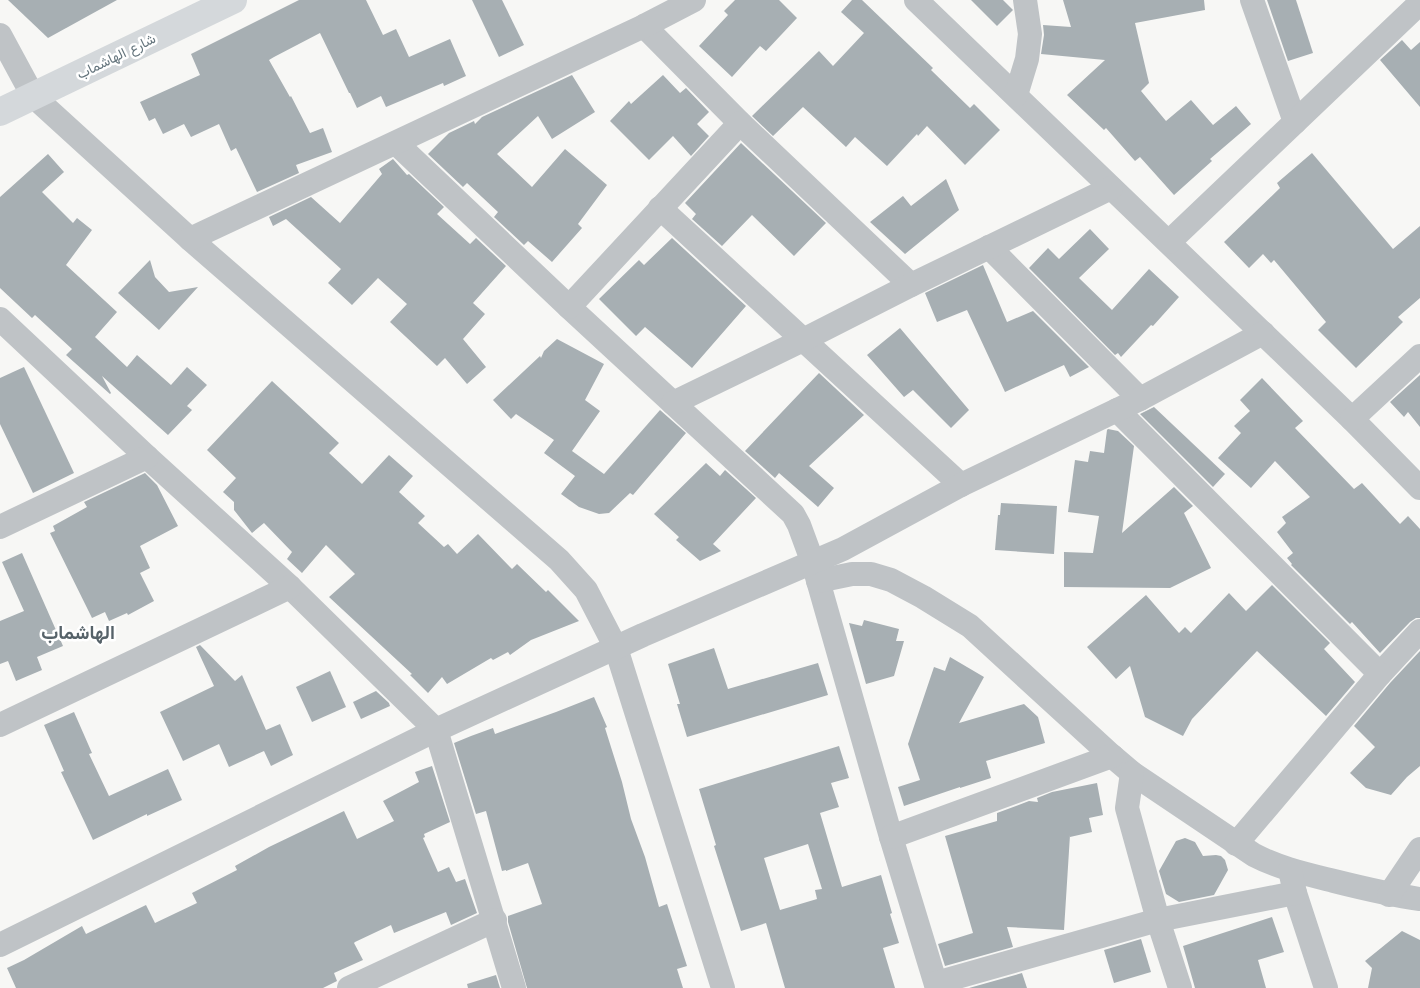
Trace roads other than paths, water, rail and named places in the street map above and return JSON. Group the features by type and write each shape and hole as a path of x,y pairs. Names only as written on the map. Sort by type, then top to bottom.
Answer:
{"street":[{"name":"شارع الهاشماب","path":"0,112 34,96 198,8 233,0"},
{"path":"190,239 644,26 694,0"},
{"path":"916,0 1352,419 1420,488"},
{"path":"1016,96 1027,58 1030,34 1025,0"},
{"path":"1252,0 1294,122"},
{"path":"1168,242 1420,3"},
{"path":"644,26 740,123 911,284"},
{"path":"0,35 34,96 190,239 560,560 586,590 616,648 723,988"},
{"path":"569,307 740,123"},
{"path":"396,143 569,307 793,514 799,525 816,572 891,837 936,986 1158,920 1295,893"},
{"path":"672,403 803,340 911,284 1111,188"},
{"path":"660,208 961,485"},
{"path":"989,247 1140,399"},
{"path":"1,321 290,587 436,730 514,988"},
{"path":"0,945 436,730 642,635 816,572 843,549 961,485 1140,399 1263,333"},
{"path":"1352,419 1420,356"},
{"path":"1117,410 1380,674"},
{"path":"0,527 147,457"},
{"path":"816,572 871,574 891,580 970,626 1132,773 1236,844 1267,862 1290,870 1389,894 1420,899"},
{"path":"0,725 290,587"},
{"path":"1236,844 1380,674 1420,631"},
{"path":"891,837 1112,756"},
{"path":"1132,773 1128,808 1158,920 1180,988"},
{"path":"1389,894 1420,849"},
{"path":"1290,870 1295,893 1326,988"},
{"path":"350,988 495,920"}],"district":[{"name":"الهاشماب","path":"78,632"}]}
